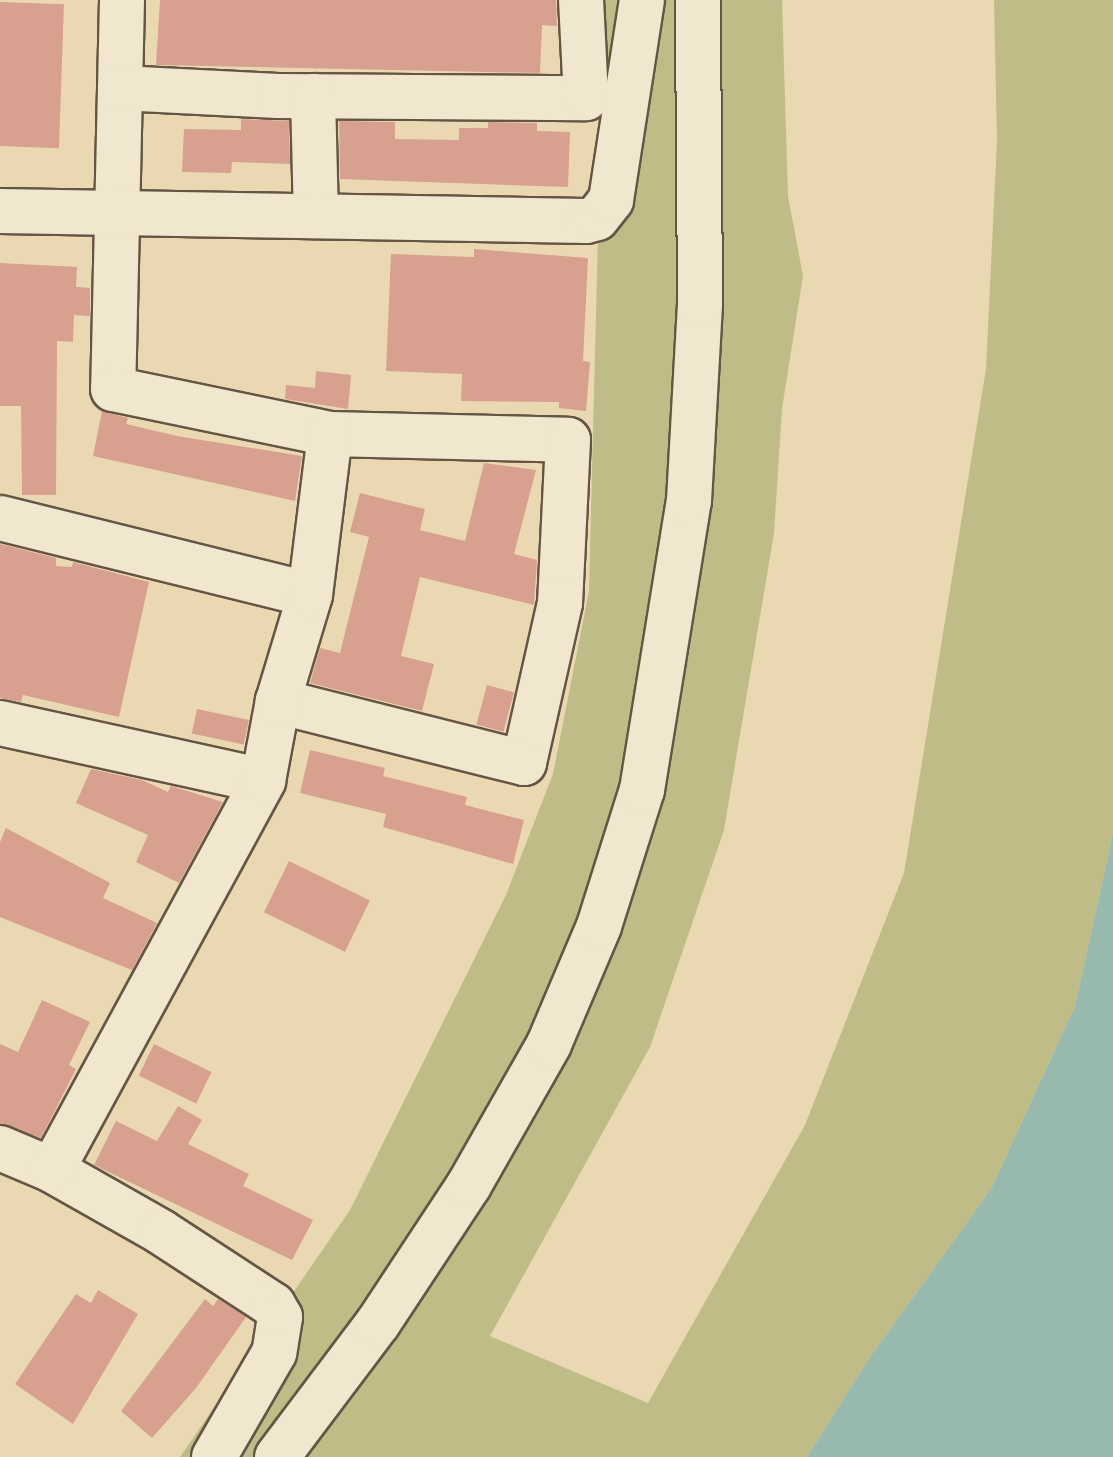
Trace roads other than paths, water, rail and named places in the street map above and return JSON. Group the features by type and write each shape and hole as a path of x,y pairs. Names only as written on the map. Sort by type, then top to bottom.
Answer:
{"street":[{"path":"122,0 113,389 330,434 568,440 560,603 524,763 278,701"},
{"path":"120,88 313,96 586,98 581,0"},
{"path":"0,211 597,218 611,200 642,0"},
{"path":"277,1457 378,1323 453,1210 549,1044 599,926 642,790 689,501 700,304 698,0"},
{"path":"313,96 316,216"},
{"path":"52,1170 263,781 278,701 310,595 330,434"},
{"path":"0,518 310,595"},
{"path":"0,723 263,781"},
{"path":"0,1148 52,1170 258,1292 280,1317 274,1353 214,1457"}],"water":[{"path":"1113,833 1113,1457 807,1457 870,1357 991,1189 1075,1006"}]}
